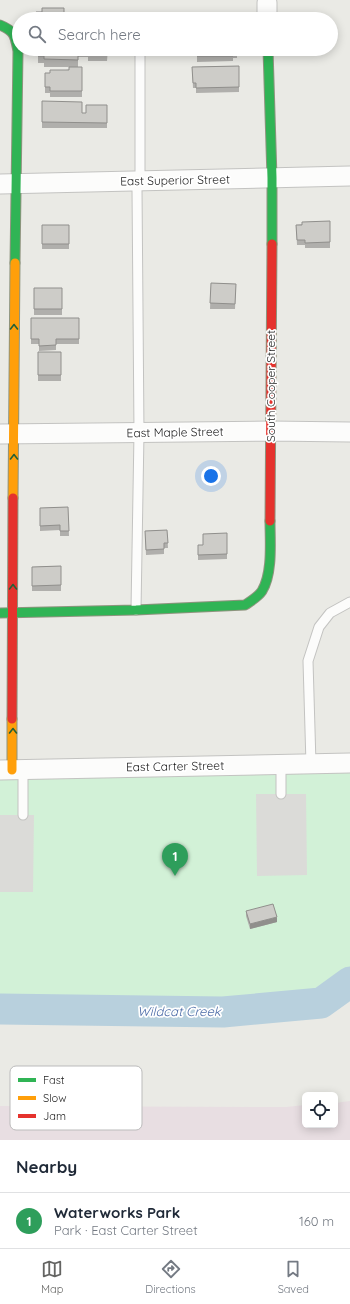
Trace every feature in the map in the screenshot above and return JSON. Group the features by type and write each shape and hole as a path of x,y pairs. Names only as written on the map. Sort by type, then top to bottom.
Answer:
{"street":[{"path":"0,25 11,29 12,31"},
{"path":"12,770 13,613 7,434 8,184 18,56"},
{"name":"South Cooper Street","path":"0,613 136,610 245,605 257,598 265,587 270,559 272,178 268,56"},
{"name":"East Superior Street","path":"8,184 350,176"},
{"name":"East Maple Street","path":"7,434 270,431 350,432"},
{"name":"East Carter Street","path":"12,770 350,763"}],"lane":[{"path":"136,610 139,433 137,189 140,181 140,56"},
{"path":"311,764 308,661 319,627 330,613 350,602"},
{"path":"281,764 281,794"},
{"path":"12,770 24,815"}],"shaded area":[{"path":"256,794 306,794 307,875 257,876"},
{"path":"0,815 34,815 33,892 0,892"},
{"path":"350,1101 350,1140 0,1140 0,1106 10,1106 10,1130 142,1130 142,1106 286,1107 302,1105 302,1128 338,1128 338,1103"}],"green space":[{"path":"350,763 350,982 321,1003 223,1012 0,1009 0,770"}],"building":[{"path":"42,8 64,8 64,12 42,12"},
{"path":"44,56 78,56 78,60 44,59"},
{"path":"239,66 239,87 196,88 196,83 193,83 192,67"},
{"path":"69,67 82,67 82,91 50,91 50,87 45,87 45,73 50,73 50,70 69,70"},
{"path":"42,101 82,102 82,113 86,113 86,105 107,105 107,123 42,122"},
{"path":"330,221 330,242 305,243 305,240 297,240 296,225 302,225 302,222"},
{"path":"42,225 69,225 69,244 42,244"},
{"path":"211,283 236,284 235,304 210,303"},
{"path":"34,288 62,288 62,309 34,309"},
{"path":"31,318 79,318 79,339 56,339 56,345 39,346 39,339 31,339"},
{"path":"38,352 61,352 61,375 38,375"},
{"path":"68,507 69,531 60,531 60,525 40,526 40,508"},
{"path":"167,530 168,543 164,543 164,549 146,550 145,531"},
{"path":"227,533 227,554 198,555 198,545 203,545 203,534"},
{"path":"61,566 61,585 32,586 32,567"},
{"path":"273,904 277,917 250,924 246,911"}],"waterway":[{"name":"Wildcat Creek","path":"0,1009 223,1012 321,1003 350,982"}],"traffic: fast":[{"path":"0,25 9,29 12,33"},
{"path":"15,263 18,56"},
{"path":"268,56 272,178 272,244"},
{"path":"0,613 136,610 245,605 254,599 262,591 266,584 270,557 270,521"}],"traffic: slow":[{"path":"13,498 15,263"},
{"path":"12,719 12,770"}],"traffic: jam":[{"path":"270,521 272,244"},
{"path":"12,719 13,498"}],"place":[{"name":"Waterworks Park","path":"175,876"}]}
